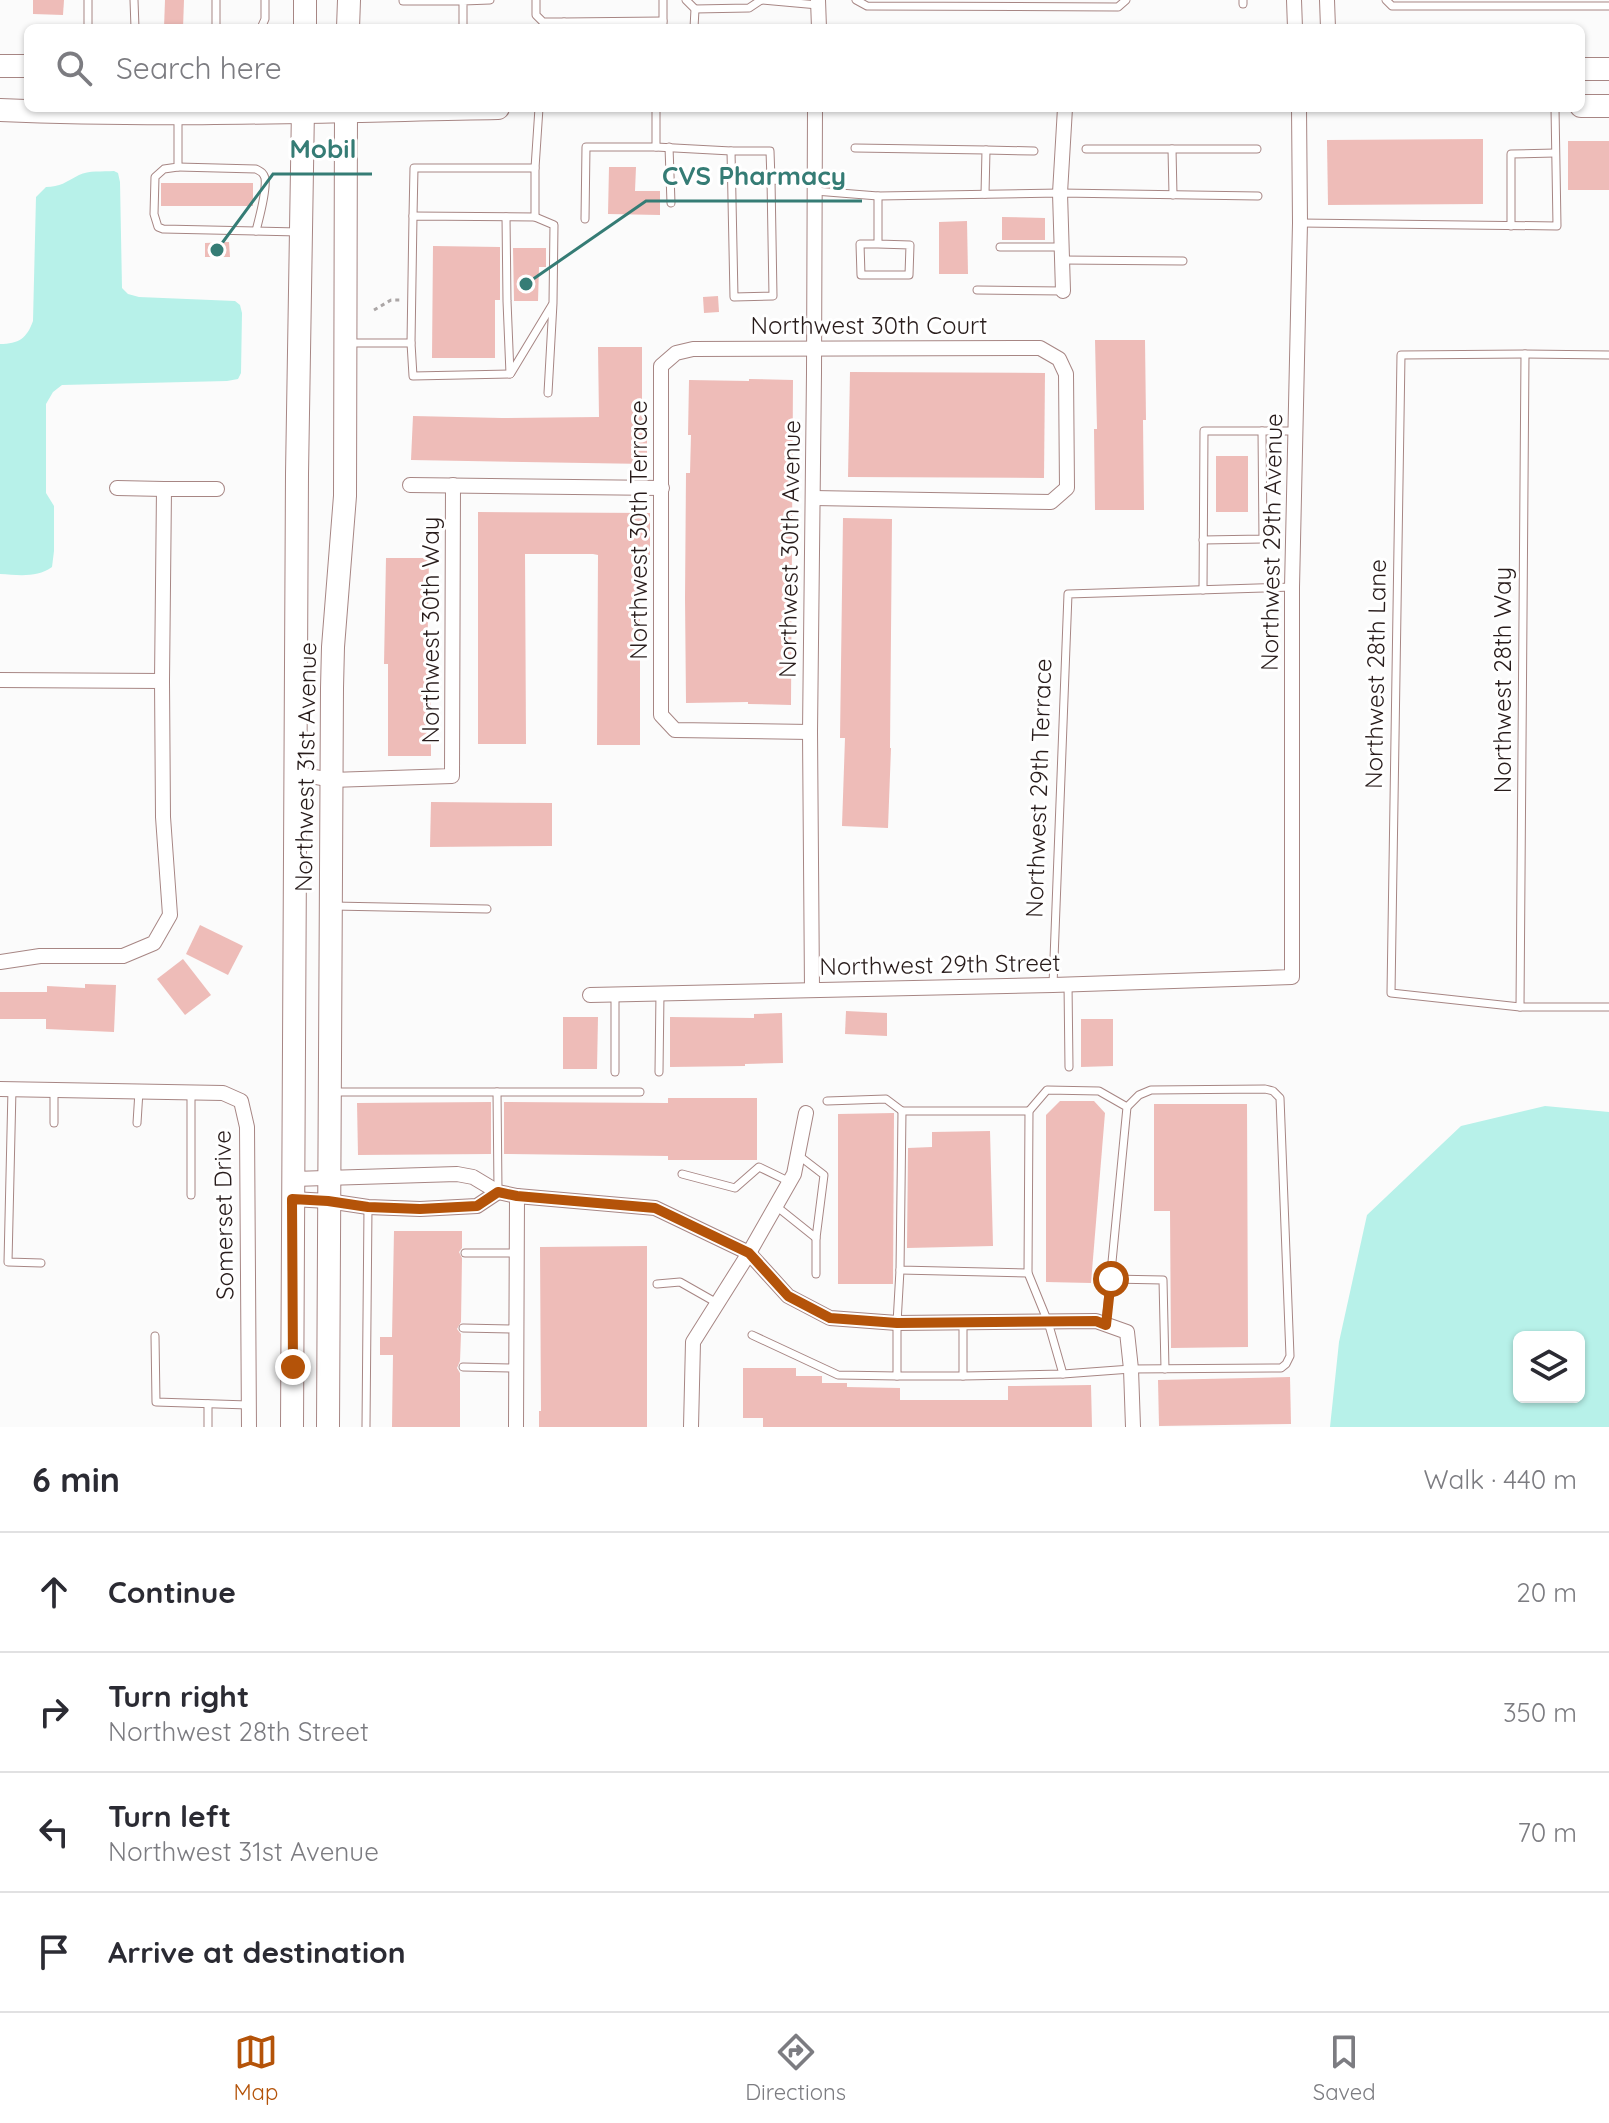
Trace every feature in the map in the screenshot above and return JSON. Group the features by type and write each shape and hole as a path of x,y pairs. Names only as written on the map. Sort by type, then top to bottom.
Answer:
{"main road":[{"path":"305,0 305,24"},
{"path":"348,24 349,0"},
{"path":"0,66 24,66"},
{"path":"1585,69 1609,69"},
{"path":"1585,106 1609,106"},
{"path":"0,110 24,111"},
{"path":"53,112 220,112"},
{"name":"Northwest 31st Avenue","path":"292,1427 297,474 303,112"},
{"name":"Northwest 31st Avenue","path":"328,1427 331,780 333,647 345,496 346,112"}],"street":[{"path":"1294,0 1295,24"},
{"path":"1327,0 1328,24"},
{"path":"818,3 819,24"},
{"name":"Northwest 30th Avenue","path":"812,990 810,732 815,112"},
{"path":"1063,291 1060,193 1065,112"},
{"name":"Northwest 29th Avenue","path":"1292,977 1292,587 1300,223 1299,112"},
{"name":"Northwest 30th Court","path":"676,353 693,349 1040,348 1059,359 1066,374 1067,488 1051,502 813,498"},
{"name":"Northwest 30th Terrace","path":"676,353 661,366 661,715 675,730 810,732"},
{"path":"410,485 662,488"},
{"name":"Northwest 30th Way","path":"331,780 452,776 453,485"},
{"path":"117,488 217,489"},
{"path":"0,962 40,956 123,956 154,943 170,915 163,817 164,489"},
{"path":"0,680 162,681"},
{"path":"295,773 331,780"},
{"name":"Northwest 29th Street","path":"590,995 1292,977"},
{"name":"Somerset Drive","path":"6,1089 223,1093 241,1101 247,1127 249,1427"},
{"path":"691,1427 693,1342 794,1174 806,1113"},
{"path":"293,1189 329,1190 457,1174 473,1177 498,1192 517,1196 655,1208 749,1253 788,1296 830,1318 897,1323 1101,1323 1127,1332 1133,1427"},
{"path":"293,1189 329,1190 368,1207 393,1209 477,1206 498,1192"},
{"path":"516,1427 517,1196"}],"lane":[{"path":"88,0 88,24"},
{"path":"134,0 135,24"},
{"path":"216,0 216,24"},
{"path":"263,24 265,0"},
{"path":"403,1 490,0"},
{"path":"536,0 536,15 543,22 557,24"},
{"path":"663,0 663,24"},
{"path":"686,0 695,9 749,8 761,0 818,3"},
{"path":"856,0 867,6 1118,7 1126,0"},
{"path":"1386,0 1392,6 1609,6"},
{"path":"463,1 463,24"},
{"path":"694,24 695,9"},
{"path":"535,217 539,112"},
{"path":"656,112 656,147"},
{"path":"1300,223 1557,226 1555,112"},
{"path":"178,167 179,113"},
{"path":"585,219 586,147 770,151 773,296 734,297 731,151"},
{"path":"669,147 671,203"},
{"path":"855,148 1034,151"},
{"path":"1086,149 1257,149"},
{"path":"1172,149 1173,195"},
{"path":"985,194 986,150"},
{"path":"1511,226 1511,154 1555,153"},
{"path":"256,231 265,179 263,173 256,169 178,167 164,169 155,177 154,214 158,227 163,229 301,232"},
{"path":"510,374 413,376 414,168 535,168"},
{"path":"771,180 878,196 1060,193 1258,196"},
{"path":"878,196 878,244"},
{"path":"413,216 535,217 554,225 548,393"},
{"path":"506,217 510,374"},
{"path":"860,244 878,244 910,245 909,275 861,275 860,244"},
{"path":"1000,247 1183,261"},
{"path":"977,290 1063,291"},
{"path":"510,374 553,303"},
{"path":"346,343 411,343"},
{"path":"1525,354 1609,355"},
{"name":"Northwest 28th Lane","path":"1520,1007 1391,993 1401,355 1525,354"},
{"name":"Northwest 28th Way","path":"1520,1007 1525,354"},
{"path":"1292,587 1203,590 1204,431 1295,431"},
{"path":"1203,540 1263,539 1262,431"},
{"name":"Northwest 29th Terrace","path":"1069,1067 1061,984 1068,594 1203,590"},
{"path":"331,906 487,909"},
{"path":"659,1072 660,993"},
{"path":"615,994 615,1072"},
{"path":"1520,1007 1609,1007"},
{"path":"6,1089 8,1262 41,1263"},
{"path":"54,1090 54,1123"},
{"path":"1063,1374 1048,1322 1028,1273 1029,1111 1047,1090 1099,1091 1127,1107"},
{"path":"752,1335 838,1375 963,1376 1131,1369 1281,1368 1290,1356 1280,1098 1273,1091 1151,1090 1139,1095 1127,1107 1111,1279 1101,1323"},
{"path":"137,1123 139,1091"},
{"path":"191,1092 191,1195"},
{"path":"330,1092 640,1092"},
{"path":"497,1092 498,1192"},
{"path":"827,1101 886,1099 902,1111 1029,1111"},
{"path":"897,1376 902,1111"},
{"path":"798,1155 824,1175 816,1238 816,1274"},
{"path":"682,1174 735,1188 759,1167 790,1182"},
{"path":"776,1206 816,1238"},
{"path":"366,1427 368,1207"},
{"path":"465,1253 517,1253"},
{"path":"900,1270 1028,1273"},
{"path":"1111,1279 1163,1280 1165,1369"},
{"path":"657,1284 680,1282 717,1303"},
{"path":"963,1322 963,1376"},
{"path":"463,1328 516,1329"},
{"path":"155,1336 156,1402 249,1405"},
{"path":"463,1367 516,1368"},
{"path":"208,1404 208,1427"}],"path":[{"path":"374,310 391,300 400,300"}],"water":[{"path":"83,173 118,173 120,182 122,288 128,294 139,297 235,301 242,313 241,373 238,379 227,381 62,385 53,392 46,404 46,493 54,506 52,567 34,574 0,574 0,344 21,339 33,321 36,197 46,187 59,185"},
{"path":"1545,1106 1609,1112 1609,1427 1330,1427 1339,1342 1367,1215 1461,1126"}],"building":[{"path":"33,0 64,0 63,15 33,14"},
{"path":"165,0 184,0 183,24 164,24"},
{"path":"1483,139 1483,204 1328,205 1327,140"},
{"path":"1568,141 1609,141 1609,190 1568,190"},
{"path":"609,167 636,167 635,191 660,191 660,215 608,214"},
{"path":"161,183 253,183 253,206 161,206"},
{"path":"1002,217 1045,218 1045,240 1002,240"},
{"path":"967,221 968,274 939,274 939,222"},
{"path":"229,242 230,257 205,257 205,243"},
{"path":"433,246 500,247 500,300 495,300 495,358 432,358"},
{"path":"513,248 546,248 546,267 539,267 538,301 514,301"},
{"path":"718,296 719,312 704,313 703,297"},
{"path":"1095,340 1145,340 1144,510 1095,510"},
{"path":"598,347 642,347 642,418 647,418 647,464 411,460 413,416 599,417"},
{"path":"850,372 1045,373 1044,478 848,477"},
{"path":"689,380 793,380 791,705 686,703 686,473 690,473 691,435 688,435"},
{"path":"1216,456 1248,456 1248,512 1216,512"},
{"path":"478,512 650,513 650,555 640,555 640,745 597,745 598,555 593,554 525,554 526,744 478,744"},
{"path":"843,518 892,519 888,828 842,826 845,738 840,738"},
{"path":"386,558 429,558 427,674 431,674 431,756 388,756 388,664 384,664"},
{"path":"431,802 552,803 552,846 430,847"},
{"path":"200,925 243,946 228,975 186,954"},
{"path":"183,959 211,995 185,1015 157,979"},
{"path":"85,984 116,985 114,1032 46,1029 46,1019 0,1019 0,992 47,992 47,986 85,988"},
{"path":"846,1011 887,1013 887,1036 845,1034"},
{"path":"782,1013 783,1063 670,1067 670,1017 754,1018 754,1014"},
{"path":"563,1017 598,1017 597,1069 563,1069"},
{"path":"1081,1019 1113,1019 1113,1066 1081,1067"},
{"path":"668,1098 757,1098 757,1160 504,1154 504,1102 668,1103"},
{"path":"1060,1101 1094,1101 1105,1113 1091,1283 1046,1282 1046,1115"},
{"path":"491,1102 491,1154 358,1155 357,1103"},
{"path":"1154,1104 1247,1104 1248,1347 1171,1348 1170,1211 1154,1211"},
{"path":"894,1113 893,1284 838,1284 838,1114"},
{"path":"990,1131 993,1246 907,1248 908,1148 932,1147 932,1132"},
{"path":"394,1231 462,1231 462,1248 459,1252 462,1258 461,1322 457,1329 461,1334 457,1368 460,1373 460,1427 392,1427 393,1355 380,1355 380,1337 392,1337"},
{"path":"647,1246 647,1427 539,1427 540,1247"},
{"path":"743,1368 796,1368 796,1376 822,1376 822,1383 900,1388 900,1400 1008,1400 1008,1386 1091,1385 1092,1427 763,1427 763,1418 743,1418"},
{"path":"1290,1377 1291,1424 1159,1426 1158,1380"}],"place":[{"name":"Mobil","path":"217,250"},
{"name":"CVS Pharmacy","path":"526,284"}],"route":[{"path":"293,1367 292,1199 420,1209 477,1206 498,1192 655,1208 749,1253 788,1296 830,1318 897,1323 1096,1321 1106,1325 1111,1279"}]}
